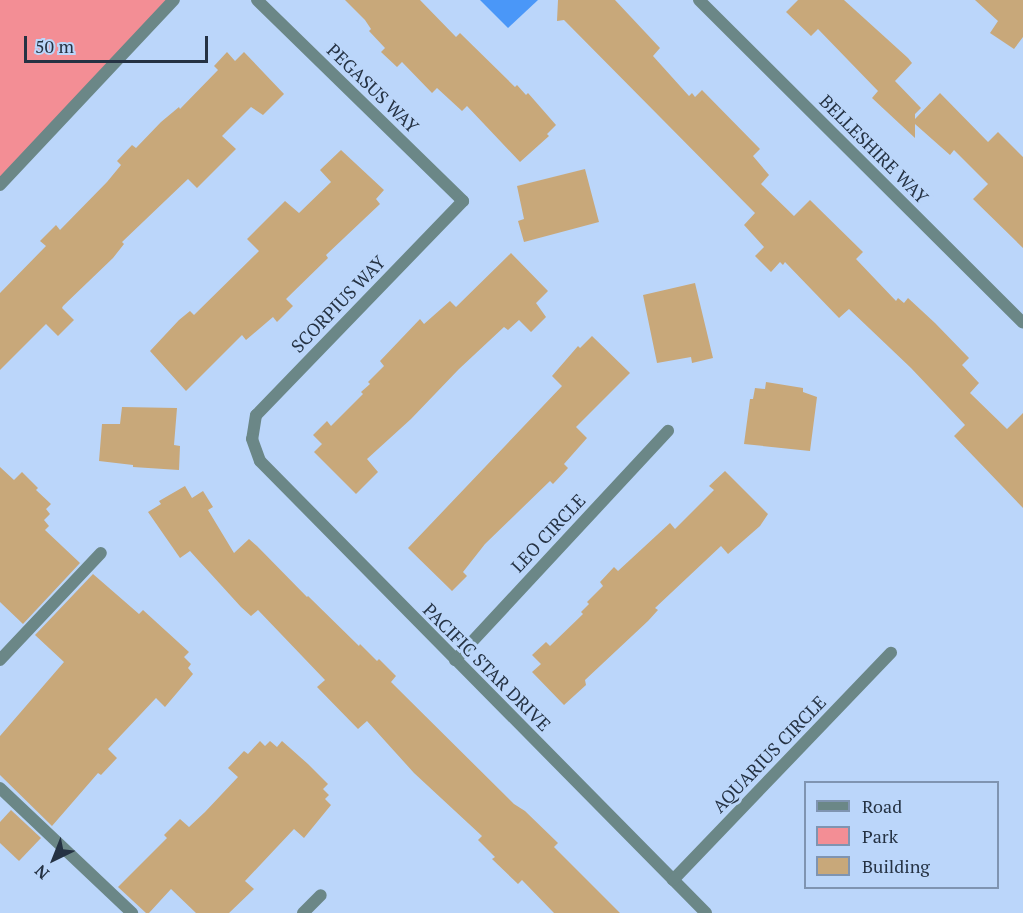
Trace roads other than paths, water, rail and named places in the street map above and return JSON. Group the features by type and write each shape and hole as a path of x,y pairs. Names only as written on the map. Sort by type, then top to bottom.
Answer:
{"street":[{"path":"0,185 174,0"},
{"name":"PEGASUS WAY","path":"257,0 463,201"},
{"name":"BELLESHIRE WAY","path":"699,0 1023,323"},
{"name":"SCORPIUS WAY","path":"252,440 256,415 463,201"},
{"name":"LEO CIRCLE","path":"455,660 668,431"},
{"name":"PACIFIC STAR DRIVE","path":"252,440 260,461 706,913"},
{"path":"1,656 101,553"},
{"name":"AQUARIUS CIRCLE","path":"673,880 891,653"},
{"path":"0,788 132,913"},
{"path":"303,913 321,895"}],"water":[{"path":"480,0 538,0 508,28"}]}
